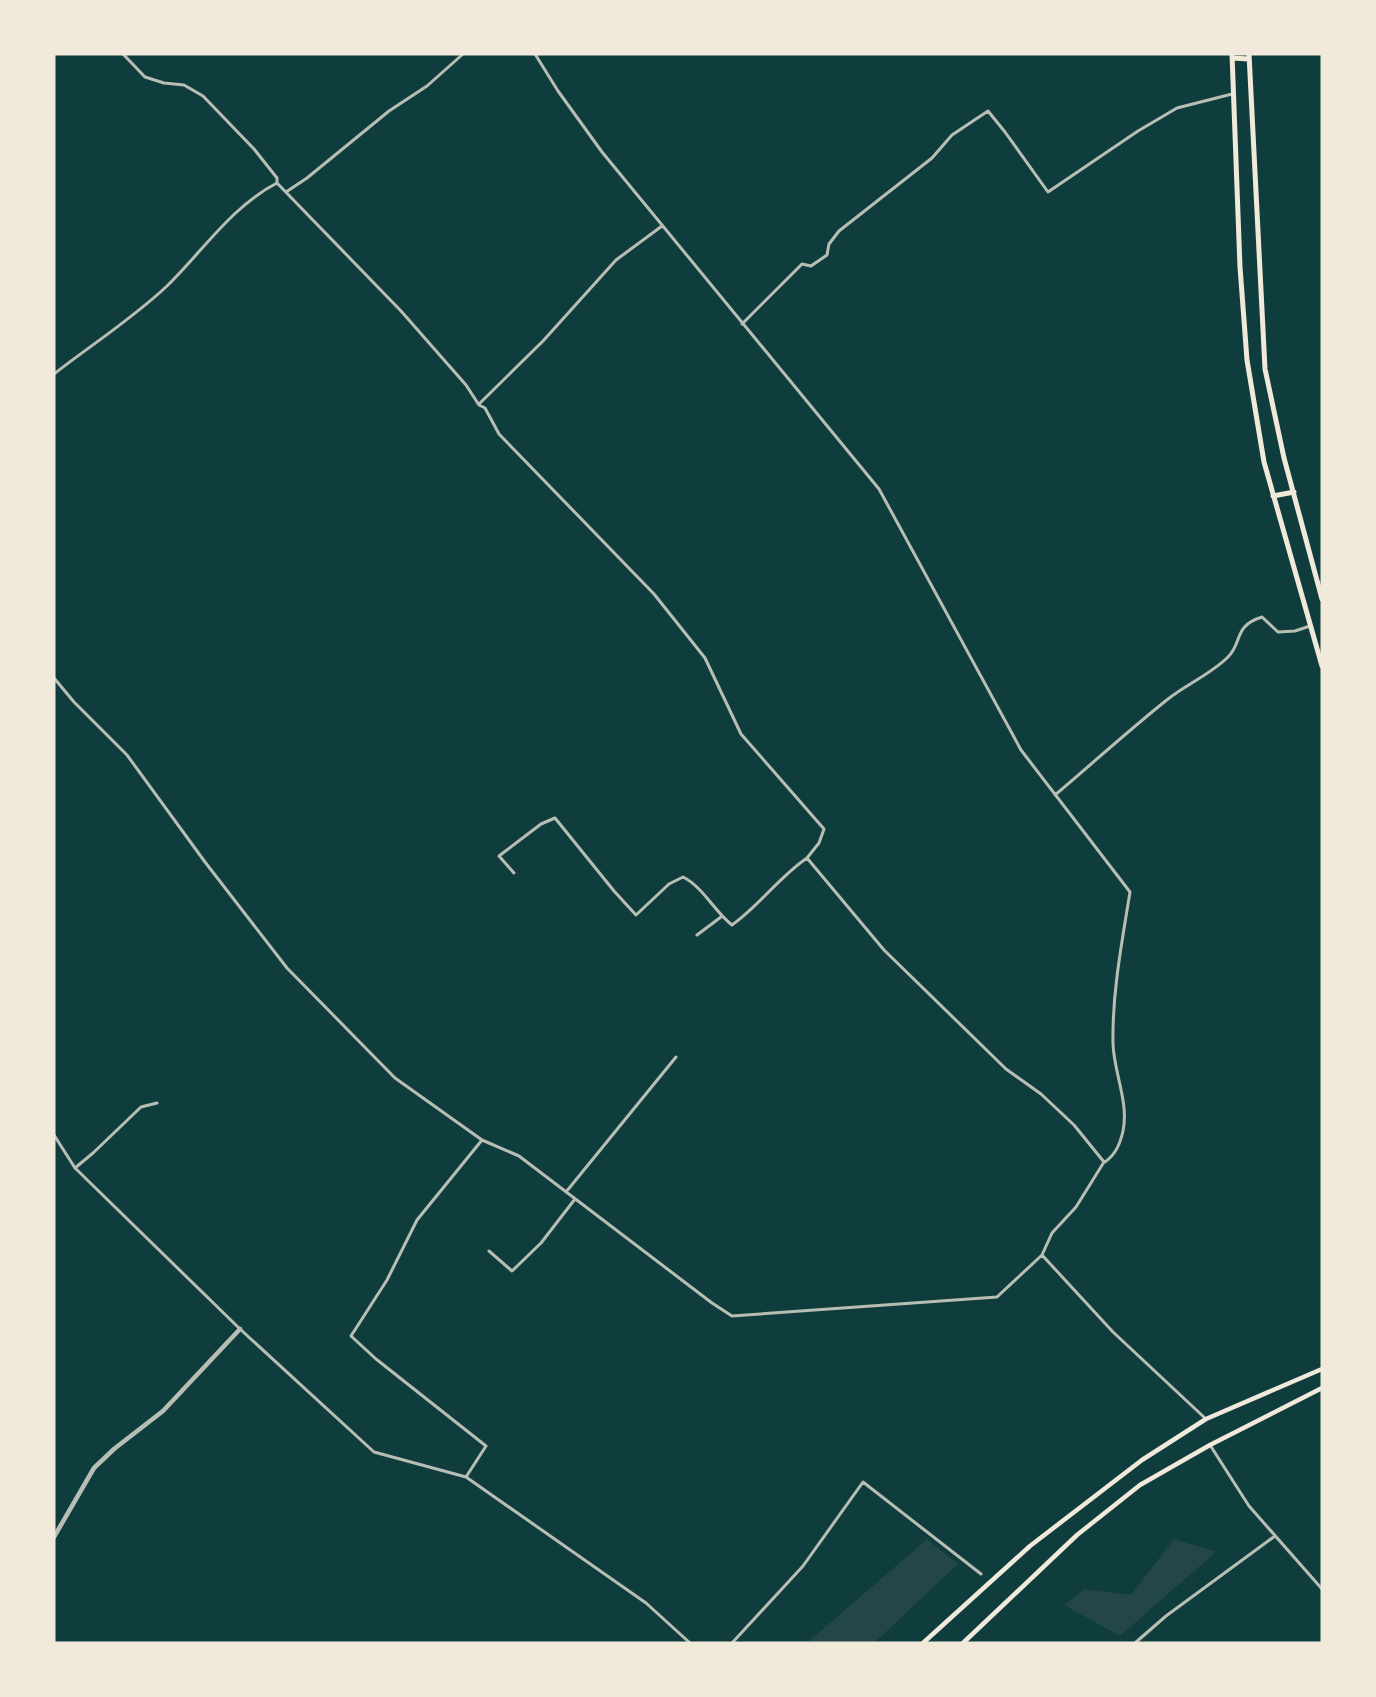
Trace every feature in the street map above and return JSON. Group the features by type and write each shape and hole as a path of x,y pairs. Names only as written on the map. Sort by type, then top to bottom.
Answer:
{"main road":[{"path":"1322,599 1284,458 1265,369 1249,56 1232,56 1240,267 1247,360 1264,462 1322,666"},
{"path":"1273,496 1294,492"},
{"path":"923,1643 1030,1546 1142,1460 1206,1419 1322,1370"},
{"path":"963,1643 1077,1536 1140,1485 1210,1445 1322,1388"}],"street":[{"path":"123,54 145,76 164,83 184,86 203,96 254,149 277,178 277,183 401,311 466,385 479,405 485,408 499,434 654,594 705,658 741,734 824,829 819,843 807,858 795,866 732,925 721,917 693,882 683,877 669,884 636,915 555,818 541,824 499,856 514,873"},
{"path":"286,192 307,178 389,111 427,86 463,54"},
{"path":"54,678 127,755 205,862 287,968 395,1078 482,1140 519,1156 732,1316 997,1297 1042,1255 1052,1233 1076,1207 1104,1162 1115,1155 1123,1130 1123,1100 1113,1045 1118,969 1130,892 1021,750 879,489 602,152 558,92 536,54"},
{"path":"742,324 802,264 811,266 827,255 829,244 840,231 932,158 952,135 988,111 1048,192 1138,131 1177,108 1234,94"},
{"path":"54,374 154,298 230,220 260,194 277,183"},
{"path":"479,405 543,341 616,260 662,226"},
{"path":"1055,795 1170,698 1231,655 1241,630 1252,620 1262,617 1278,632 1295,631 1310,626"},
{"path":"807,858 884,950 1006,1070 1041,1094 1074,1125 1104,1162"},
{"path":"696,935 721,917"},
{"path":"566,1192 675,1056"},
{"path":"75,1168 141,1107 157,1103"},
{"path":"54,1135 75,1168 240,1329 374,1452 466,1477 646,1603 690,1643"},
{"path":"466,1477 486,1446 376,1359 351,1336 387,1280 417,1220 482,1140"},
{"path":"489,1251 512,1271 541,1243 575,1199"},
{"path":"1042,1255 1113,1332 1206,1419"},
{"path":"54,1537 94,1468 114,1449 163,1411 240,1329"},
{"path":"1210,1445 1249,1506 1322,1589"},
{"path":"732,1643 803,1566 863,1482 981,1574"},
{"path":"1135,1643 1166,1616 1275,1536"}],"shaded area":[{"path":"927,1539 958,1564 874,1643 807,1643"},
{"path":"1174,1539 1216,1552 1120,1636 1064,1605 1084,1589 1131,1595"}]}
